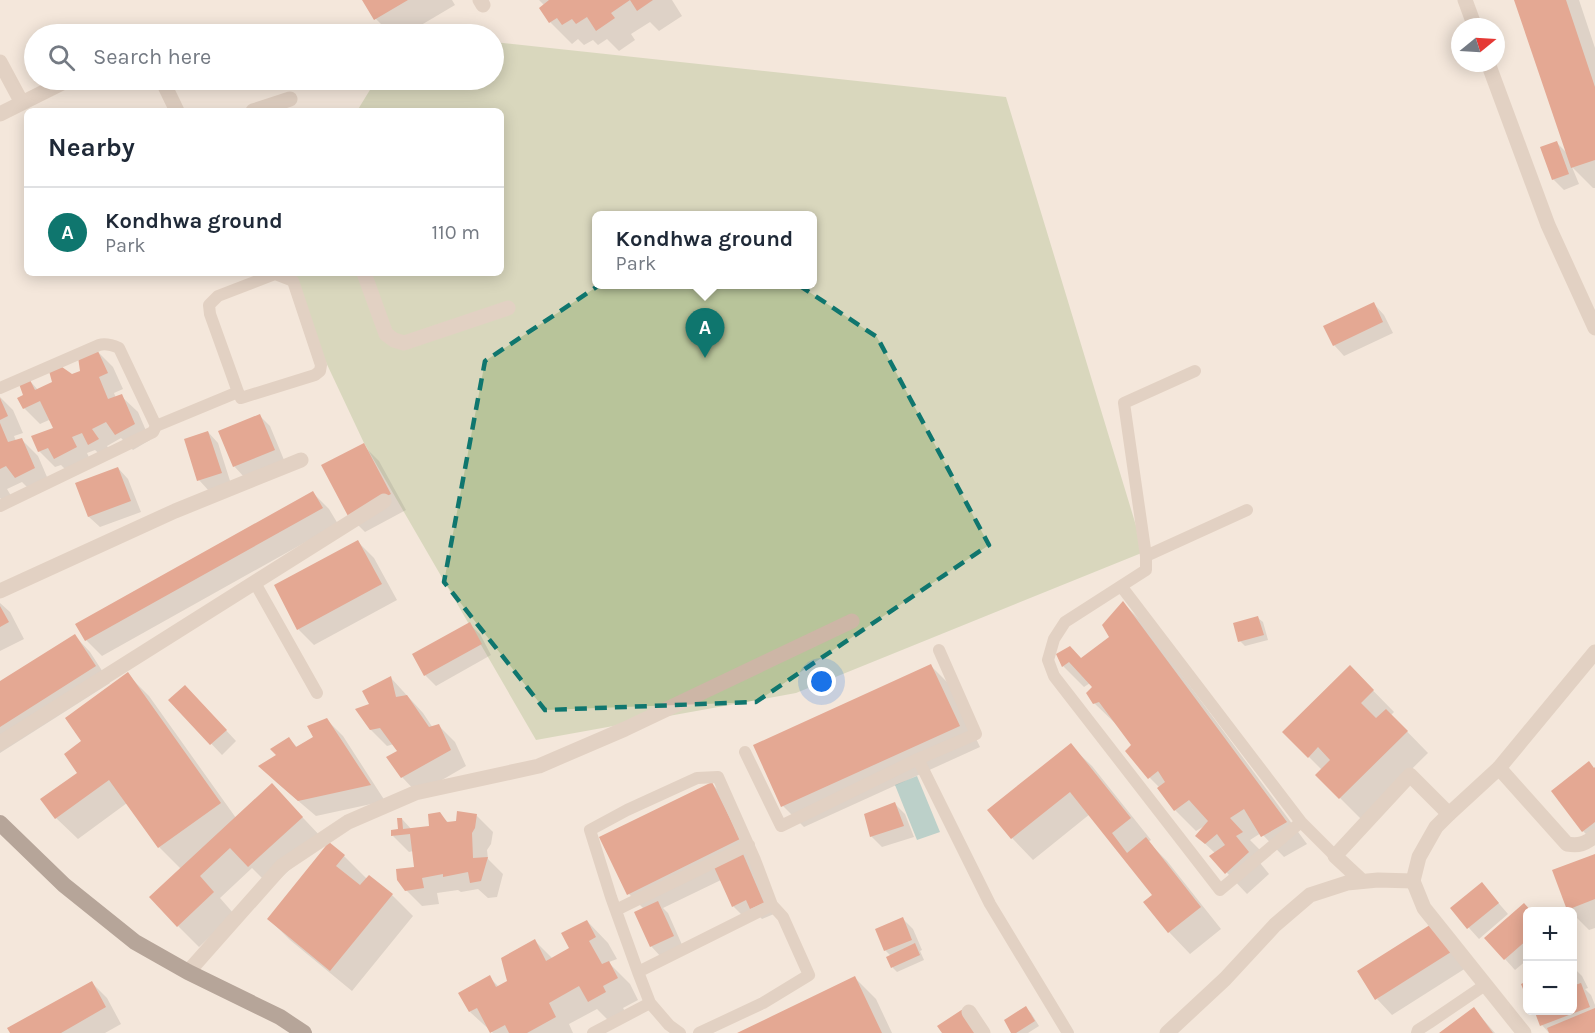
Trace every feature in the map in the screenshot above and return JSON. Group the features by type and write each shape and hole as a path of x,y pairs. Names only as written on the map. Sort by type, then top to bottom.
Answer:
{"highway":[{"path":"0,824 64,885 135,942 188,972 280,1017 304,1033"}],"street":[{"path":"1465,0 1472,18"},
{"path":"0,62 22,103"},
{"path":"1491,72 1548,225 1595,328"},
{"path":"0,114 49,90"},
{"path":"167,90 176,108"},
{"path":"262,108 290,99"},
{"path":"365,276 387,334 394,340 404,343 508,308"},
{"path":"0,591 175,510 301,460"},
{"path":"0,743 384,501"},
{"path":"188,972 282,866 348,822 415,793 539,766 625,729 852,621"},
{"path":"1524,1033 1424,908 1413,881 1419,858 1436,827 1499,768 1595,652"},
{"path":"1499,768 1567,844 1587,843 1595,836"},
{"path":"1362,881 1335,856 1410,775 1449,813"},
{"path":"1167,1033 1225,979 1275,926 1310,895 1347,883 1378,880 1413,881"},
{"path":"969,1012 983,1033"}],"lane":[{"path":"270,276 218,296 209,305 210,314 241,398 315,375 320,371 321,365 293,281 280,276"},
{"path":"0,388 99,345 111,345 120,348 156,426"},
{"path":"1195,371 1124,403 1146,556 1146,570 1065,622 1054,639 1048,660 1054,676 1220,890 1301,822"},
{"path":"0,506 153,432 156,426 238,392"},
{"path":"1146,556 1247,510"},
{"path":"255,583 317,693"},
{"path":"1121,586 1301,822 1335,856"},
{"path":"746,752 781,826 918,759 976,734 939,650"},
{"path":"918,759 990,904 1068,1033"},
{"path":"680,1033 669,1025 650,1003 590,830 627,810 697,778 718,777 749,845 772,904 783,917 809,975 763,1003 699,1033"},
{"path":"616,910 749,845"},
{"path":"638,972 772,904"},
{"path":"1417,1033 1485,985"},
{"path":"593,1033 650,1003"}],"highlighted area":[{"path":"699,219 877,337 989,545 756,702 545,710 444,582 485,361"}],"green space":[{"path":"504,43 1006,97 1144,552 796,693 536,740 364,443 285,276 504,276 504,108 359,108 370,90 504,90"}],"water":[{"path":"917,776 940,832 917,840 895,785"}],"building":[{"path":"362,0 408,0 374,20"},
{"path":"549,0 630,0 611,13 615,18 596,31 587,17 576,24 572,19 562,25 557,18 549,23 539,8"},
{"path":"630,0 653,0 637,11"},
{"path":"1514,0 1566,0 1595,87 1595,160 1571,168"},
{"path":"1557,141 1569,174 1552,180 1540,147"},
{"path":"1374,302 1383,322 1333,346 1323,326"},
{"path":"97,349 108,373 99,377 108,399 122,394 135,424 115,435 106,422 92,429 99,439 88,445 82,433 72,437 77,447 54,459 48,448 38,452 31,436 53,428 40,401 23,409 17,398 23,395 19,384 30,380 35,390 52,382 49,371 62,367 72,374 80,371 78,357"},
{"path":"0,398 8,416 0,420"},
{"path":"260,414 275,450 233,467 218,431"},
{"path":"0,423 8,442 22,438 35,468 15,478 6,466 0,469"},
{"path":"208,431 222,473 197,481 184,439"},
{"path":"364,443 391,494 348,516 321,465"},
{"path":"118,467 131,501 88,517 75,483"},
{"path":"313,491 323,508 85,641 75,624"},
{"path":"358,540 382,584 297,630 274,585"},
{"path":"1123,601 1287,822 1261,837 1244,809 1230,818 1243,832 1236,836 1249,852 1225,874 1209,856 1225,845 1217,834 1205,844 1195,836 1208,821 1189,800 1174,811 1157,788 1165,782 1158,771 1148,779 1125,751 1131,745 1099,702 1093,704 1086,693 1092,687 1069,662 1062,667 1056,654 1070,646 1081,658 1109,637 1102,625"},
{"path":"0,606 9,622 0,627"},
{"path":"1258,616 1264,635 1238,642 1233,623"},
{"path":"470,622 482,644 424,676 412,654"},
{"path":"75,634 96,666 0,727 0,681"},
{"path":"931,664 960,726 781,807 753,745"},
{"path":"1350,665 1374,690 1361,703 1376,718 1386,709 1408,731 1339,799 1315,775 1330,760 1318,747 1308,758 1282,732"},
{"path":"128,672 221,803 158,848 109,780 55,819 40,799 77,773 64,754 81,741 65,718"},
{"path":"391,676 396,697 407,695 429,727 439,724 451,750 401,778 386,757 397,751 380,728 370,730 355,709 369,704 362,691"},
{"path":"185,685 227,730 210,745 168,700"},
{"path":"327,718 371,785 298,801 258,766 276,755 270,749 289,737 296,747 313,737 307,726"},
{"path":"1071,743 1131,818 1112,833 1127,853 1146,837 1201,907 1168,933 1143,902 1152,895 1070,792 1011,839 987,810"},
{"path":"1589,761 1595,767 1595,822 1582,832 1551,791"},
{"path":"712,782 740,839 627,895 599,837"},
{"path":"272,783 303,817 248,867 230,848 200,876 214,892 177,927 149,897"},
{"path":"895,802 904,826 870,837 864,814"},
{"path":"457,811 477,814 472,833 473,858 488,857 481,881 470,883 468,872 443,877 443,874 422,878 424,888 405,891 397,880 396,869 414,867 410,834 391,836 391,830 398,829 397,818 402,818 403,829 429,826 428,814 440,812 447,822 456,821"},
{"path":"329,842 345,855 336,866 360,885 369,875 393,894 330,971 267,919"},
{"path":"743,854 764,903 750,909 746,900 732,907 714,867"},
{"path":"1595,854 1595,899 1575,907 1566,907 1552,870"},
{"path":"1482,882 1499,903 1467,929 1450,908"},
{"path":"658,901 674,936 650,947 634,912"},
{"path":"1524,903 1528,907 1523,907 1523,943 1504,960 1484,938"},
{"path":"903,917 912,940 884,951 875,929"},
{"path":"587,920 596,937 589,941 602,964 609,961 618,978 603,986 606,992 588,1002 579,986 549,1003 556,1017 527,1033 509,1033 505,1025 490,1033 477,1008 469,1012 458,993 490,975 496,987 507,981 501,958 535,939 546,961 569,948 561,933"},
{"path":"1433,923 1451,952 1375,1000 1357,971"},
{"path":"915,943 920,955 891,968 886,957"},
{"path":"855,976 882,1033 737,1033"},
{"path":"92,981 106,1007 61,1033 10,1033 7,1028"},
{"path":"1581,983 1590,1007 1577,1012 1577,984"},
{"path":"1026,1006 1035,1021 1016,1033 1011,1033 1004,1020"},
{"path":"1474,1007 1493,1033 1439,1033"},
{"path":"1595,1008 1595,1032 1549,1033 1547,1028"},
{"path":"963,1009 978,1033 942,1033 937,1026"},
{"path":"1536,1015 1569,1015 1540,1026"}],"place":[{"name":"Kondhwa ground","path":"705,358"}]}
